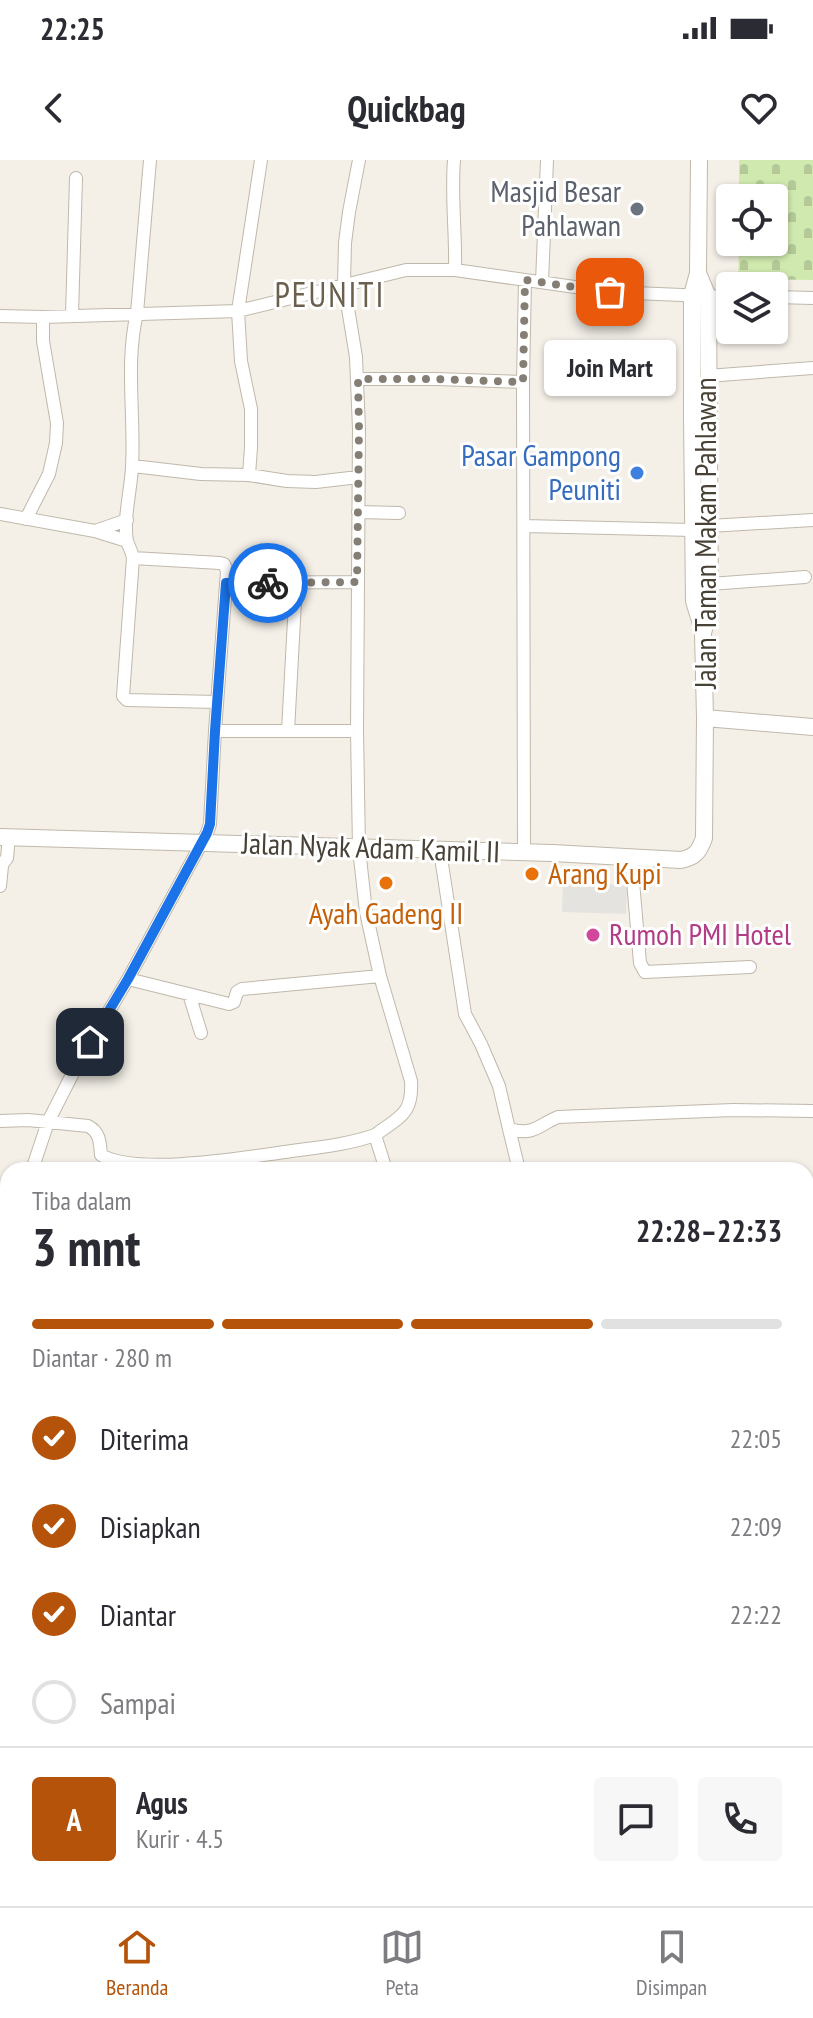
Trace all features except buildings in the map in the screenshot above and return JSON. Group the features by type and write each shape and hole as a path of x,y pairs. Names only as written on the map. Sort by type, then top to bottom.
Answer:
{"street":[{"path":"150,160 133,330 133,466 127,520 127,541 133,558 123,696 127,700 217,702"},
{"path":"249,475 251,409 241,361 238,311 261,160"},
{"path":"209,1162 347,1143 375,1135 409,1108 412,1097 411,1081 380,976 366,912 359,849 358,379 344,284 345,243 359,160"},
{"path":"454,160 455,270"},
{"path":"542,282 547,160"},
{"name":"Jalan Taman Makam Pahlawan","path":"694,857 704,838 703,633 710,606 710,584 701,528 700,417 707,376 698,273 699,160"},
{"path":"72,315 76,178"},
{"path":"0,316 238,311 406,270 455,270 610,292 716,297"},
{"path":"524,853 525,280"},
{"path":"700,296 700,417"},
{"path":"788,297 813,298"},
{"path":"26,519 49,474 56,443 57,423 43,341 43,317"},
{"path":"707,376 813,368"},
{"path":"358,379 523,382"},
{"path":"133,466 287,481 316,482 358,477"},
{"path":"358,512 399,513"},
{"path":"0,514 95,531 127,541"},
{"path":"95,531 127,520"},
{"path":"524,526 701,528 813,520"},
{"path":"701,528 694,601 703,633"},
{"path":"35,1162 48,1122 202,843 211,814 226,567 220,563 133,558"},
{"path":"710,584 805,577"},
{"path":"226,583 357,582"},
{"path":"288,731 296,583"},
{"path":"705,718 813,727"},
{"path":"215,731 357,731"},
{"path":"0,886 1,867 7,858 4,837"},
{"name":"Jalan Nyak Adam Kamil II","path":"4,837 681,860 694,857"},
{"path":"440,851 465,1014 499,1086 517,1162"},
{"path":"631,858 640,963 645,972 750,967"},
{"path":"128,979 229,1004 234,1002 237,992 242,989 380,976"},
{"path":"189,994 201,1033"},
{"path":"509,1129 538,1129 558,1117 654,1112 813,1111"},
{"path":"0,1121 88,1126 99,1137 101,1155 111,1161 121,1162"},
{"path":"375,1135 383,1162"}],"green space":[{"path":"739,160 813,160 813,280 788,280 788,272 738,272 739,256 788,256 788,184 739,184"}],"shaded area":[{"name":"Rumoh PMI Hotel","path":"563,882 627,885 626,914 562,912"}],"way so far":[{"path":"268,583 357,582 358,379 523,382 525,280 610,292"}],"place":[{"name":"Masjid Besar Pahlawan","path":"637,209"},
{"name":"Join Mart","path":"610,292"},
{"name":"Pasar Gampong Peuniti","path":"637,473"},
{"name":"Arang Kupi","path":"532,874"},
{"name":"Ayah Gadeng II","path":"386,883"},
{"name":"Rumoh PMI Hotel","path":"593,935"}],"district":[{"name":"PEUNITI","path":"330,295"}],"route":[{"path":"90,1042 128,979 210,824 226,583 268,583"}]}
